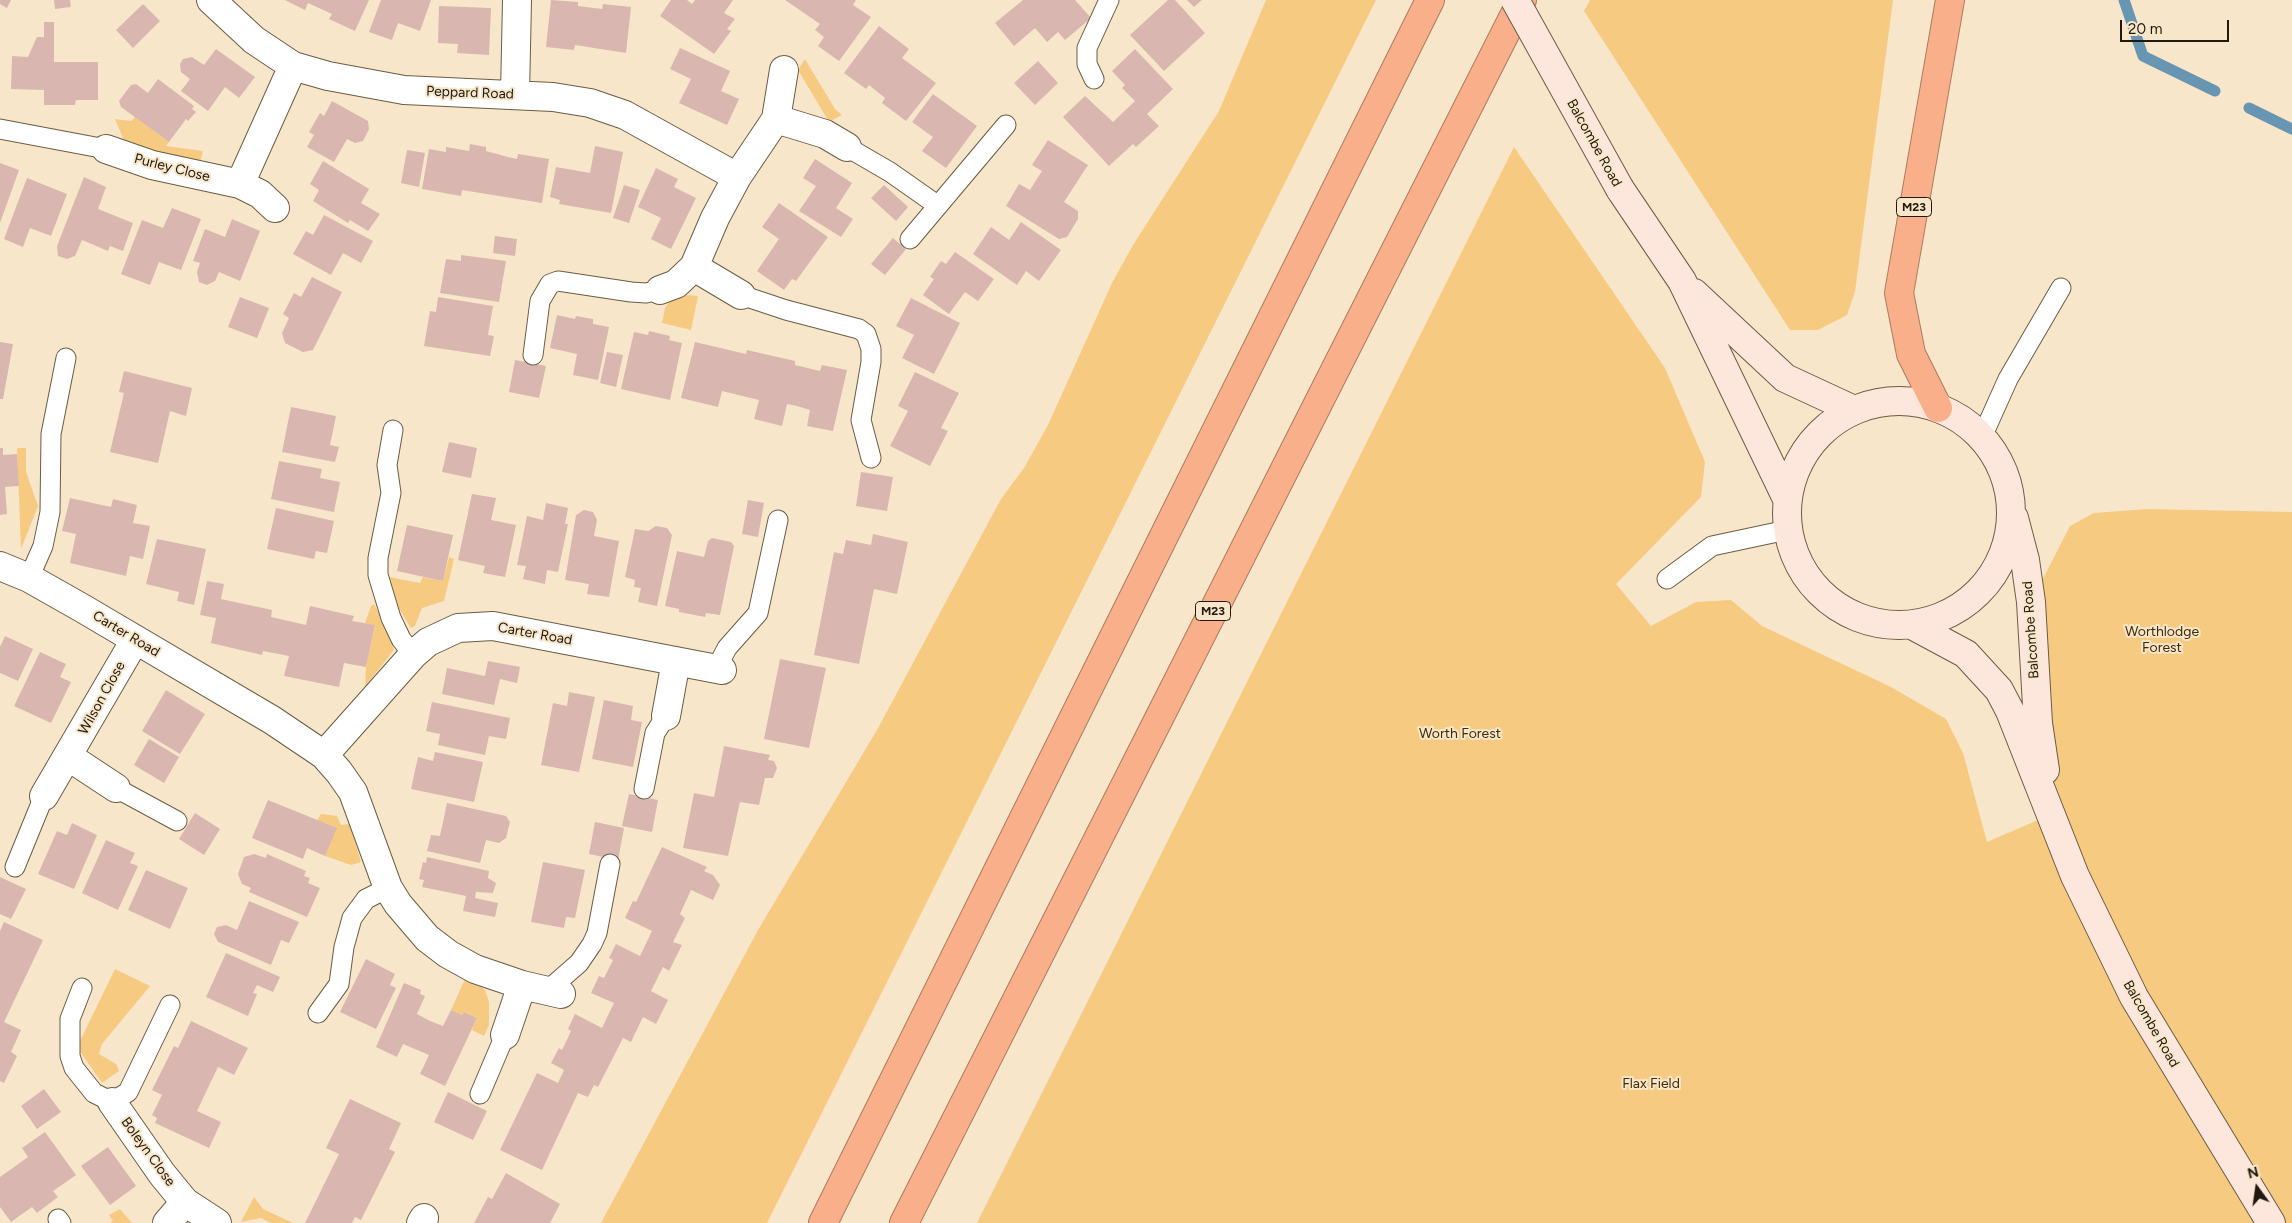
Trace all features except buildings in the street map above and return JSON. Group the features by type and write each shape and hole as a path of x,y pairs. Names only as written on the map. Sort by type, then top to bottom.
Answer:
{"highway":[{"path":"823,1223 1430,0"},
{"name":"M23","path":"904,1223 1522,0"},
{"name":"M23","path":"1938,408 1911,354 1899,293 1950,0"}],"main road":[{"name":"Balcombe Road","path":"1515,0 1620,189 1682,282 1787,499"},
{"name":"Balcombe Road","path":"1682,282 1785,378 1854,410"},
{"name":"Balcombe Road","path":"1787,499 1798,462 1822,431 1854,410 1882,402 1910,401 1938,408 1962,420 1982,437 2003,469 2025,560 2031,602 2038,722 2052,814"},
{"path":"1787,499 1787,530 1797,563 1817,592 1845,613 1877,624 1912,625 1946,616 1974,597 1996,572 2009,540 2012,506"},
{"name":"Balcombe Road","path":"1912,625 1966,654 1998,690 2010,711 2075,876 2134,997 2271,1223"}],"street":[{"name":"Peppard Road","path":"211,0 254,40 293,66 328,76 404,90 553,97 590,103 625,114 737,177"},
{"path":"514,95 517,0"},
{"path":"240,184 293,66"},
{"path":"660,290 676,284 694,267 715,218 737,177 776,118 784,70"},
{"path":"776,118 825,134 847,147"},
{"name":"Purley Close","path":"106,149 152,165 240,184 260,194 275,208"},
{"path":"694,267 741,295"},
{"name":"Carter Road","path":"0,566 29,578 272,720 324,755 353,792 388,888 410,919 427,938 448,954 475,969 543,990"},
{"name":"Carter Road","path":"324,755 413,655 428,642 458,628 493,626 719,670"},
{"name":"Wilson Close","path":"44,796 69,757 135,640"},
{"path":"666,716 676,661"},
{"path":"69,757 116,788"},
{"path":"505,1035 543,990"},
{"name":"Boleyn Close","path":"112,1102 162,1174 185,1202 217,1223"},
{"path":"167,1223 185,1202"}],"lane":[{"path":"1094,79 1087,64 1087,48 1109,0"},
{"path":"910,239 1006,125"},
{"path":"0,129 106,149"},
{"path":"847,147 890,172 937,205"},
{"path":"532,355 540,301 550,284 558,280 631,292 646,293 660,290"},
{"path":"1982,437 2008,379 2061,288"},
{"path":"741,295 786,310 859,329 866,334 871,348 871,362 861,420 871,458"},
{"path":"29,578 43,546 50,512 51,434 66,358"},
{"path":"394,430 387,465 391,493 378,558 378,575 391,618 401,639 413,655"},
{"path":"719,670 727,648 758,613 778,520"},
{"path":"1667,579 1712,546 1787,530"},
{"path":"644,789 655,734 666,716"},
{"path":"116,788 177,821"},
{"path":"15,867 44,796"},
{"path":"543,990 579,963 592,944 597,933 610,864"},
{"path":"318,1013 340,984 344,946 352,918 366,899 388,888"},
{"path":"82,988 70,1019 70,1056 74,1068 94,1094 112,1102 128,1092 170,1006"},
{"path":"480,1094 505,1035"}],"green space":[{"path":"1266,0 1376,0 767,1223 601,1223 758,930 877,730 1001,499 1024,468 1048,425 1112,283 1133,245 1219,111"},
{"path":"1590,0 1893,0 1855,292 1847,315 1818,330 1790,330 1584,11"},
{"path":"805,59 835,109 842,115 829,122 798,70"},
{"path":"135,117 169,142 166,146 203,151 200,163 175,159 125,143 115,119 131,121"},
{"name":"Worth Forest","path":"1514,147 1665,368 1705,462 1701,497 1616,584 1651,626 1696,602 1731,600 1762,626 1891,687 1946,719 1963,753 1987,842 2052,814 2031,602 2070,526 2094,513 2148,509 2292,512 2292,1223 977,1223"},
{"path":"685,295 698,296 691,330 662,323 665,308 670,301"},
{"path":"17,448 26,448 26,472 38,506 21,549"},
{"path":"449,557 454,559 444,601 422,608 415,626 411,628 398,607 392,593 389,577 420,583 423,577 443,581"},
{"path":"374,604 394,642 393,651 365,687 366,667 375,626 365,623 371,606"},
{"path":"321,814 337,816 341,825 350,824 361,862 351,865 325,856 336,828 317,821"},
{"path":"115,969 150,986 102,1044 99,1054 116,1064 119,1071 102,1083 79,1050 79,1043"},
{"path":"465,979 476,983 485,990 489,1002 489,1025 484,1036 472,1030 477,1018 464,1012 462,1015 451,1010"},
{"path":"254,1197 263,1209 293,1223 271,1223 261,1218 241,1222"},
{"path":"120,1209 132,1223 110,1223 113,1221 109,1215"}],"waterway":[{"path":"2124,0 2143,56 2215,91"},
{"path":"2249,108 2292,129"}],"park label":[{"name":"Worthlodge Forest","path":"2162,640"},
{"name":"Flax Field","path":"1651,1084"}]}
